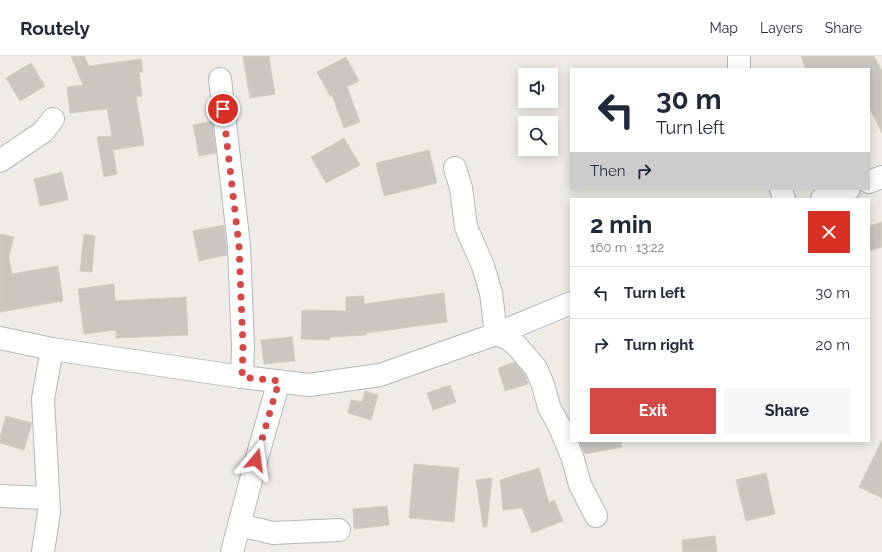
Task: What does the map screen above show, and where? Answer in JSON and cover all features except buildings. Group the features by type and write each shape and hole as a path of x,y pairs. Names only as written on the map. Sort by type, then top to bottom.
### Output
{"street":[{"path":"739,56 739,68"},
{"path":"220,79 239,246 243,347 242,377"},
{"path":"0,161 43,132 53,119"},
{"path":"455,168 461,188 466,227 483,266 491,293 496,334"},
{"path":"870,182 882,177"},
{"path":"825,198 846,190"},
{"path":"0,338 52,349 242,377 309,385 380,375 496,334 570,303"},
{"path":"496,334 506,338 517,346 536,368 544,385 549,407 559,425 573,458 580,484 596,516"},
{"path":"43,552 49,512 43,399 52,349"},
{"path":"232,552 256,460 279,381"},
{"path":"0,496 48,498"},
{"path":"239,525 273,533 339,530"}],"route":[{"path":"223,109 239,246 243,347 242,377 279,381 256,460"}]}
